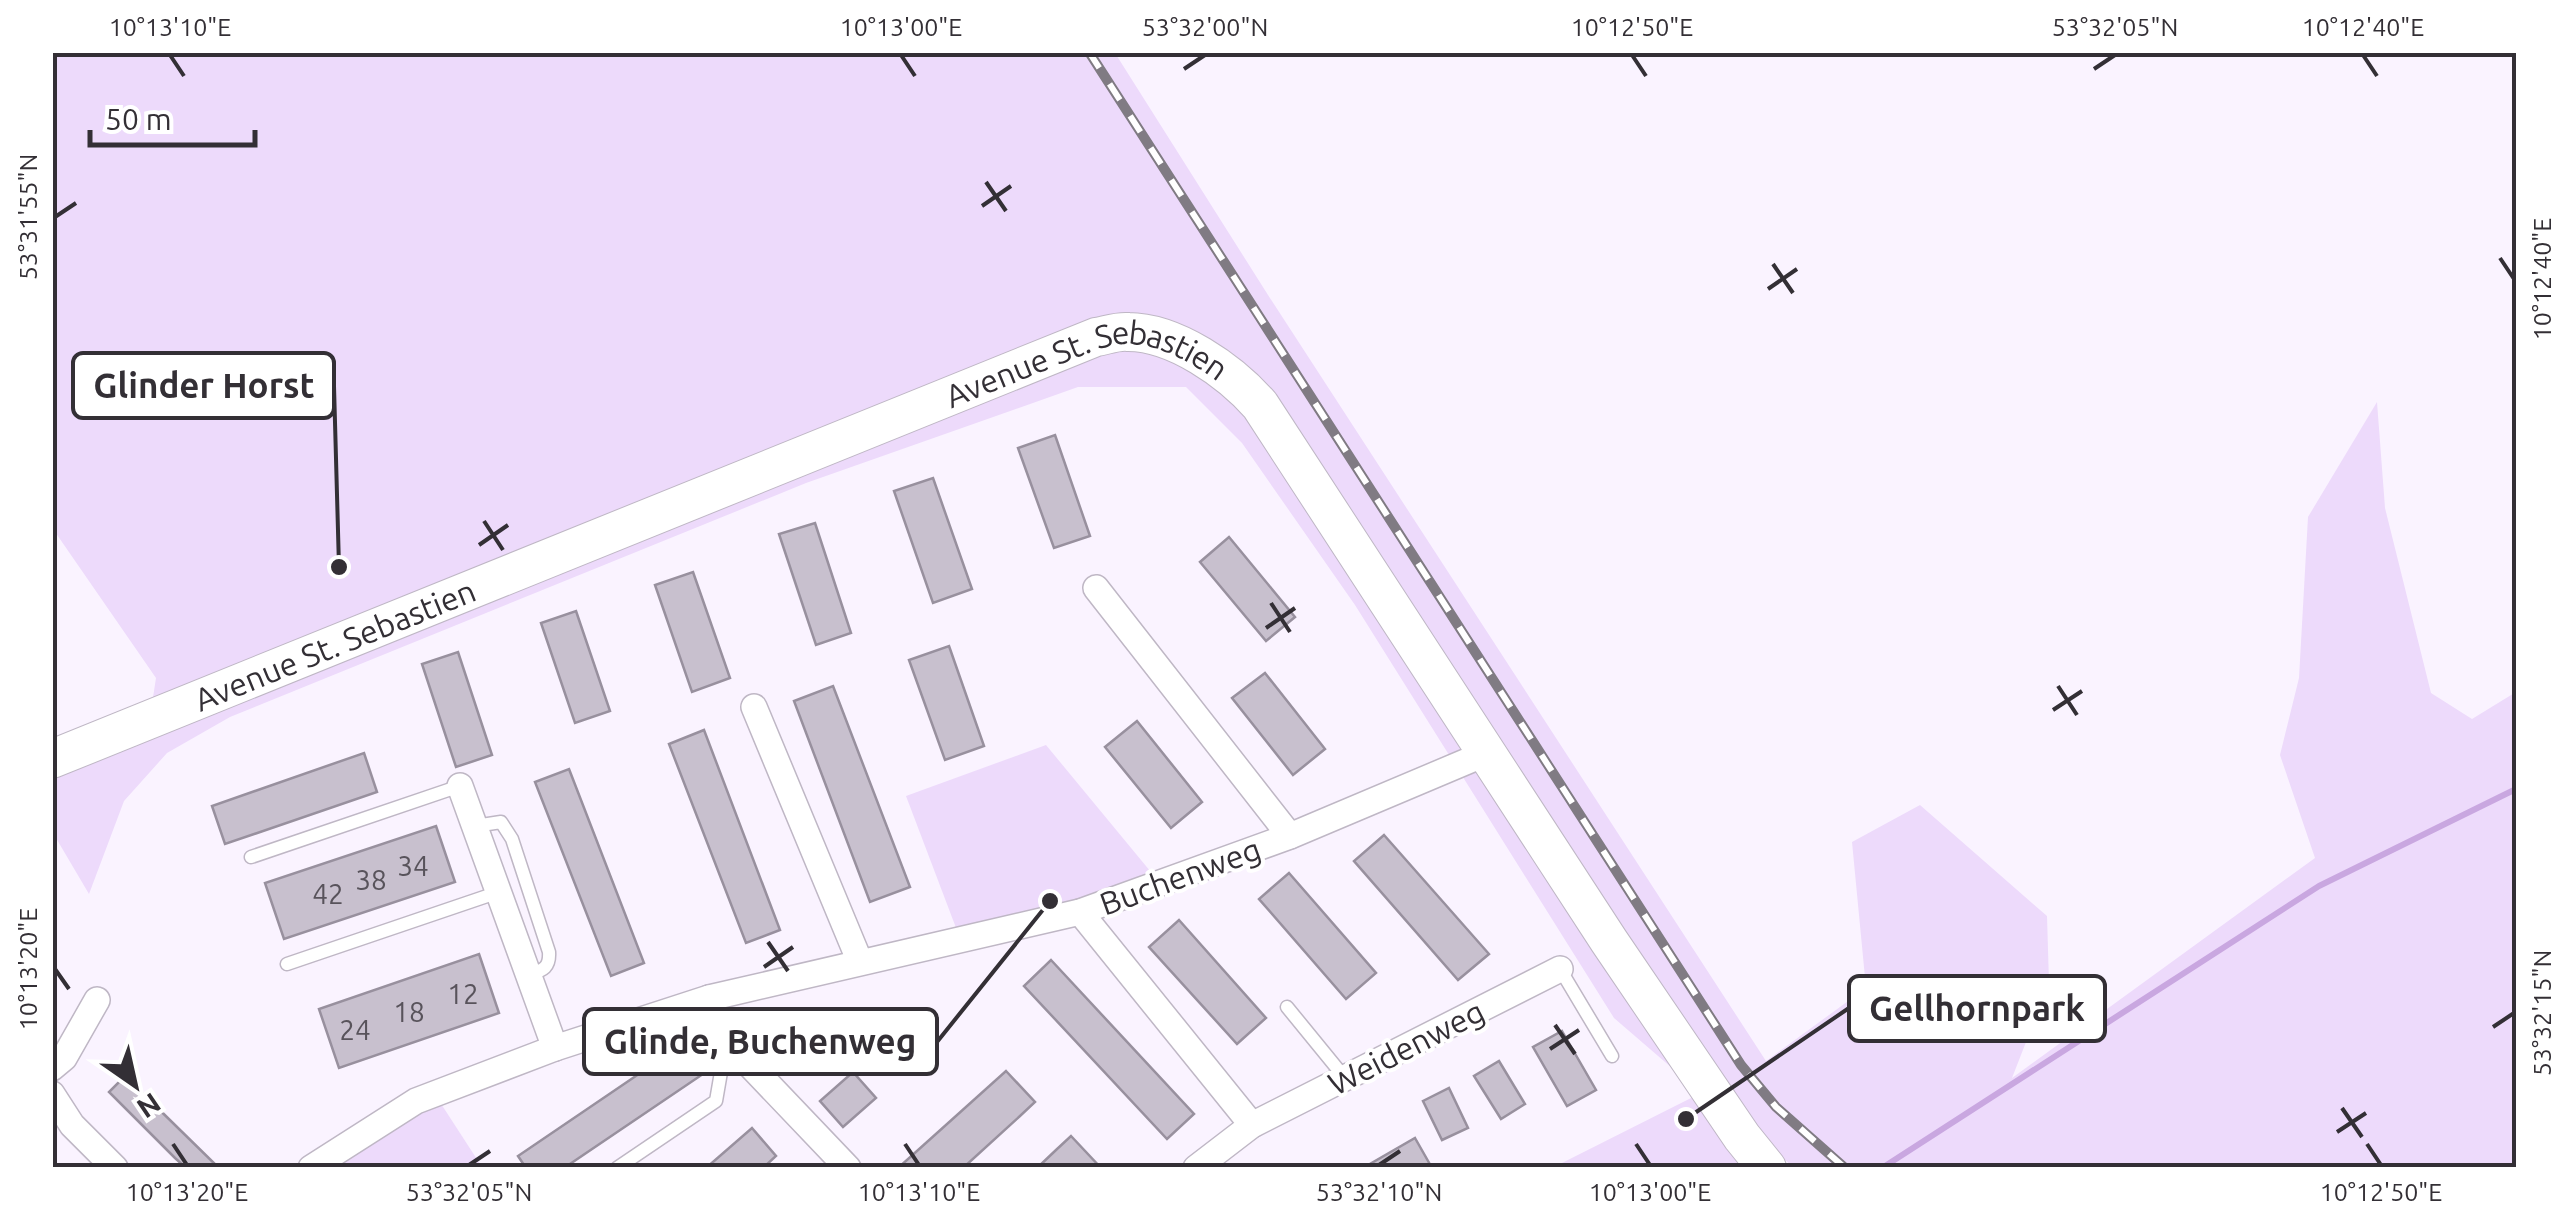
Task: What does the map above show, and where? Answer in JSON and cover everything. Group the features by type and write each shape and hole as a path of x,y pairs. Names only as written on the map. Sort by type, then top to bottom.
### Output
{"main road":[{"name":"Avenue St. Sebastien","path":"52,760 1096,337 1124,331 1143,333 1201,356 1241,384 1260,405 1620,958 1767,1168"}],"street":[{"path":"1096,588 1290,836"},
{"path":"754,707 860,962"},
{"name":"Buchenweg","path":"311,1168 416,1101 555,1048 710,998 1080,912 1290,836 1489,752"},
{"path":"460,786 555,1048"},
{"path":"1080,912 1252,1125"},
{"name":"Weidenweg","path":"1196,1168 1252,1125 1560,969"},
{"path":"710,998 726,1040 841,1165"},
{"path":"52,1068 64,1058 98,1000"},
{"path":"52,1094 72,1125 115,1168"}],"lane":[{"path":"251,858 460,786"},
{"path":"475,826 501,822 512,840 550,952 545,970 529,975"},
{"path":"287,964 499,892"},
{"path":"1560,969 1612,1056"},
{"path":"1287,1007 1346,1078"},
{"path":"617,1168 716,1100 726,1040"}],"shaded area":[{"path":"53,53 1115,53 1766,1061 1866,988 1852,842 1920,805 2047,916 2049,983 2012,1078 2315,858 2280,755 2299,678 2308,517 2377,402 2385,508 2431,693 2472,719 2516,692 2516,1167 1793,1167 1750,1128 1763,1167 1554,1167 1701,1093 1614,1018 1355,605 1242,443 1186,387 1078,387 806,483 230,717 167,753 124,801 89,894 53,833 52,759 150,717 156,678 53,529"},
{"path":"1046,745 1160,883 961,941 906,796"},
{"path":"434,1093 482,1167 311,1168"}],"building":[{"path":"1055,435 1090,536 1054,548 1018,448"},
{"path":"933,478 972,589 933,603 894,491"},
{"path":"815,523 851,633 816,645 779,534"},
{"path":"1229,537 1295,617 1266,641 1200,562"},
{"path":"693,572 730,678 692,692 655,585"},
{"path":"576,611 610,711 575,723 541,623"},
{"path":"949,646 984,746 945,760 909,660"},
{"path":"458,652 492,755 456,767 422,664"},
{"path":"1265,673 1325,749 1293,775 1232,698"},
{"path":"833,686 910,887 870,902 794,701"},
{"path":"1137,721 1202,802 1171,828 1105,747"},
{"path":"704,730 780,930 746,943 669,744"},
{"path":"364,753 377,792 225,844 212,806"},
{"path":"569,769 644,963 611,976 535,782"},
{"path":"436,826 455,882 284,939 265,883"},
{"path":"1384,835 1489,954 1458,980 1354,861"},
{"path":"1289,873 1376,973 1346,999 1259,899"},
{"path":"1179,920 1266,1018 1237,1044 1149,947"},
{"path":"479,954 499,1013 339,1068 319,1009"},
{"path":"1051,960 1194,1114 1167,1139 1024,986"},
{"path":"1562,1031 1596,1090 1567,1106 1533,1047"},
{"path":"683,1044 703,1074 564,1168 526,1168 518,1156"},
{"path":"1499,1061 1525,1104 1501,1119 1474,1076"},
{"path":"1006,1071 1035,1102 963,1168 898,1168"},
{"path":"853,1072 876,1098 843,1127 820,1101"},
{"path":"125,1076 219,1168 186,1168 175,1158 109,1092"},
{"path":"1449,1088 1468,1128 1442,1140 1423,1101"},
{"path":"752,1128 776,1156 763,1168 706,1168"},
{"path":"1071,1136 1101,1168 1037,1168 1056,1150"},
{"path":"1415,1138 1432,1168 1363,1168"}],"waterway":[{"path":"1882,1168 2319,886 2516,789"}],"railway":[{"path":"1089,52 1741,1065 1776,1107 1845,1168"}],"place":[{"name":"Glinder Horst","path":"339,567"},
{"name":"Glinde, Buchenweg","path":"1050,901"},
{"name":"Gellhornpark","path":"1686,1119"}]}
